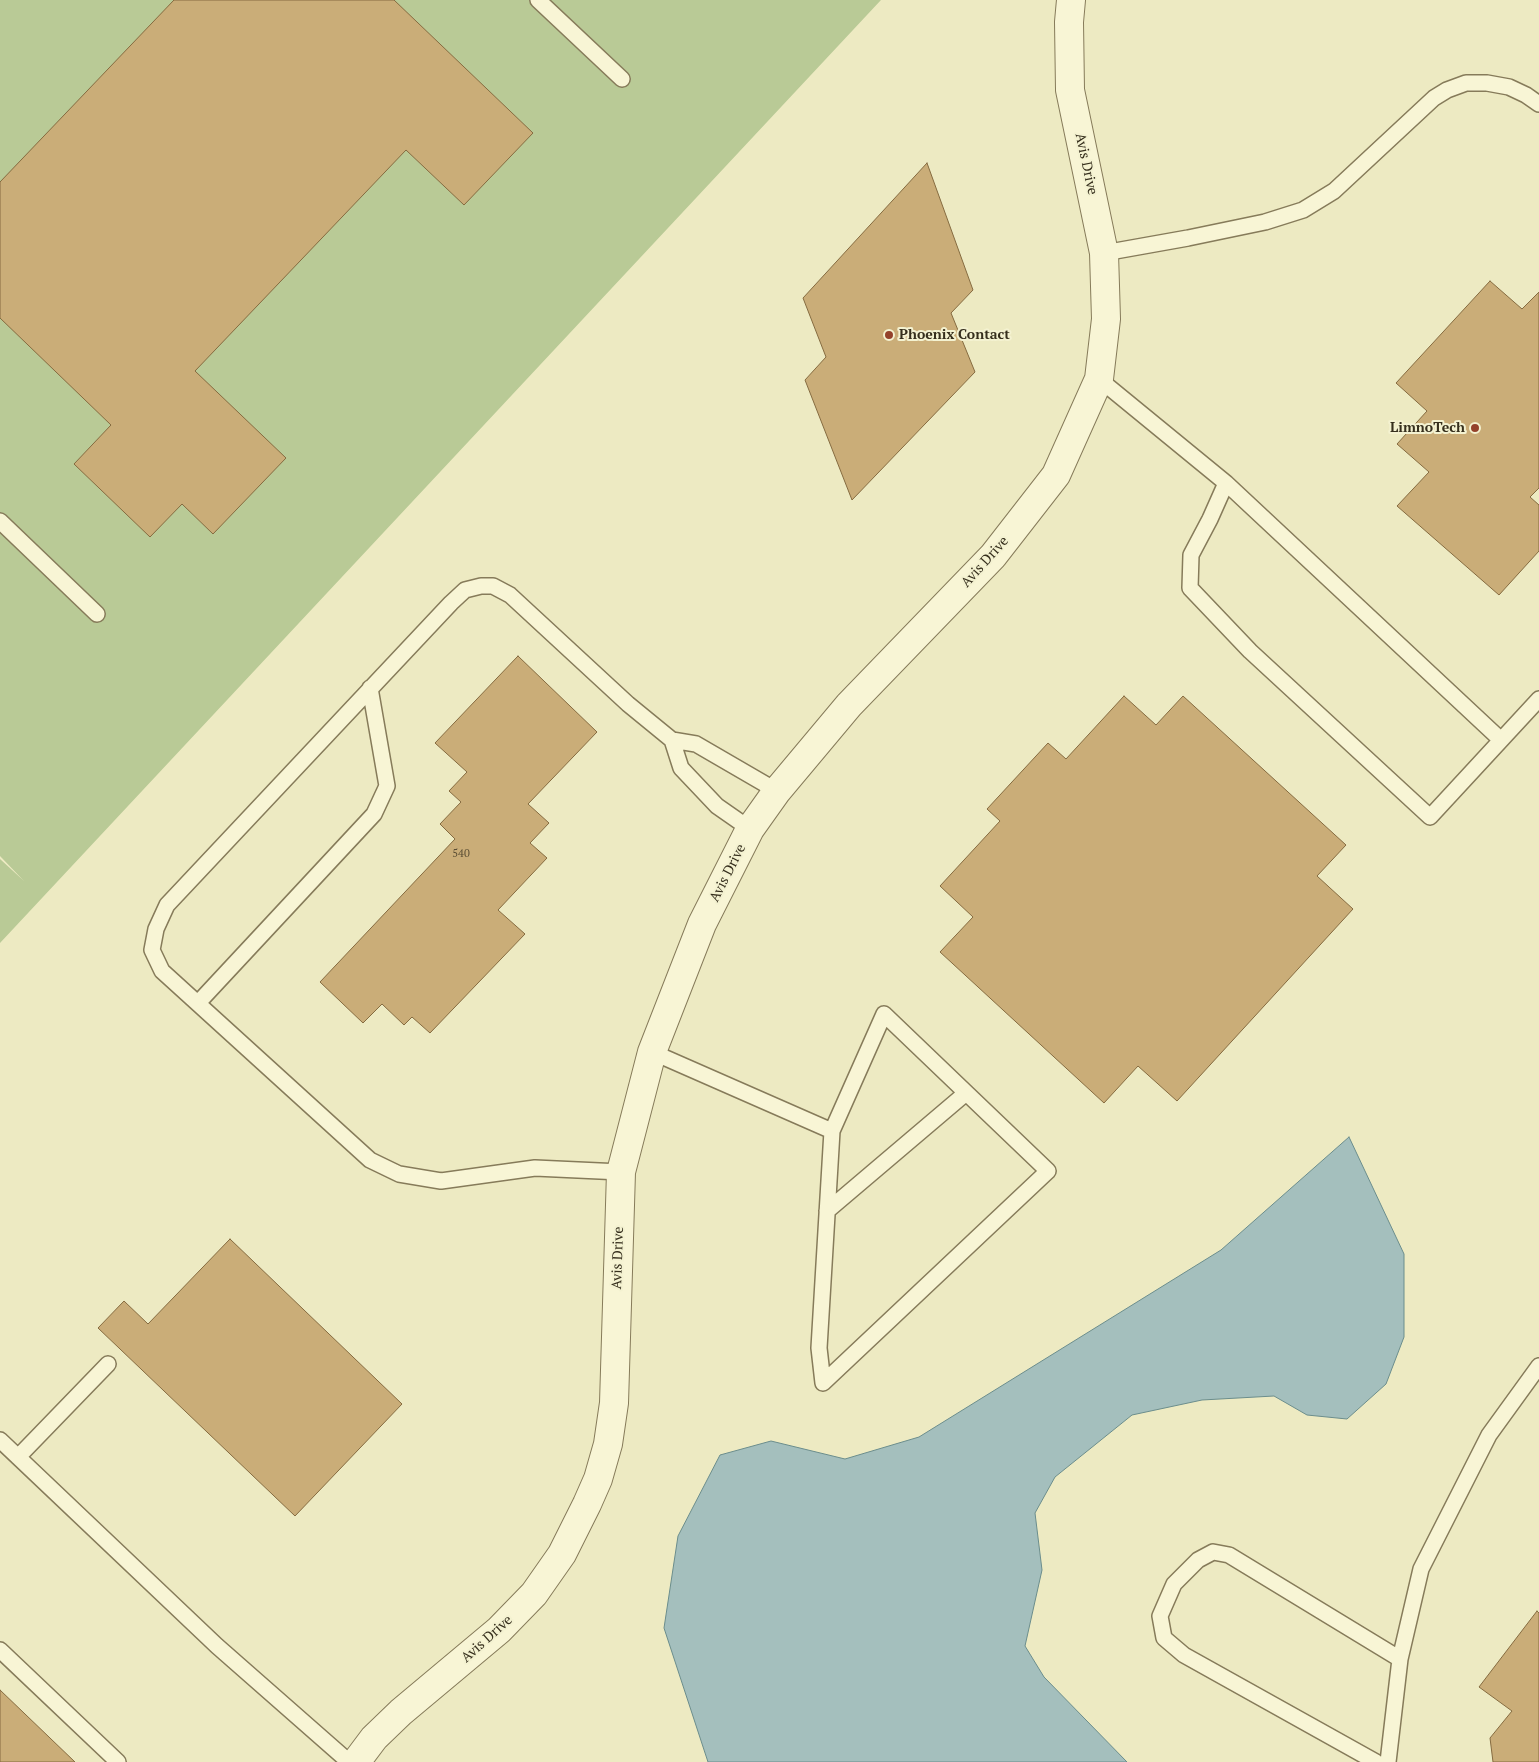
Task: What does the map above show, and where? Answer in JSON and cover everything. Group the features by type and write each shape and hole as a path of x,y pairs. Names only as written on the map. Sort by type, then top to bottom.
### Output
{"street":[{"name":"Avis Drive","path":"356,1762 374,1738 401,1712 499,1630 534,1594 562,1554 588,1504 598,1479 608,1444 614,1403 621,1172 652,1052 702,924 750,829 777,791 849,705 993,556 1056,475 1099,379 1106,319 1104,253 1070,90 1068,22 1071,0"}],"lane":[{"path":"538,0 622,79"},
{"path":"1104,253 1265,222 1303,210 1334,191 1434,98 1447,90 1466,83 1487,83 1509,87 1539,104"},
{"path":"1099,379 1226,483 1501,740"},
{"path":"1226,483 1192,555 1190,588 1250,651 1430,818 1539,699"},
{"path":"0,521 97,614"},
{"path":"621,1172 535,1168 441,1181 399,1174 370,1160 162,971 152,950 156,929 167,905 450,603 465,590 481,586 494,586 510,595 628,704 672,740 696,744 777,791"},
{"path":"198,1003 374,814 387,786 370,688"},
{"path":"672,740 681,768 717,806 750,829"},
{"path":"884,1014 1048,1171 823,1383 819,1348 832,1131 884,1014"},
{"path":"652,1052 832,1131"},
{"path":"827,1211 966,1093"},
{"path":"18,1457 108,1364"},
{"path":"1388,1762 1400,1658 1421,1569 1489,1435 1539,1366"},
{"path":"0,1440 217,1646 349,1762"},
{"path":"1376,1762 1184,1655 1164,1638 1160,1616 1174,1584 1198,1560 1213,1552 1229,1554 1400,1658"},
{"path":"0,1650 118,1762"}],"green space":[{"path":"0,0 881,0 0,943 0,859 24,881 0,856"}],"water":[{"path":"1349,1137 1404,1254 1404,1337 1386,1384 1347,1419 1307,1415 1274,1396 1202,1400 1132,1415 1055,1477 1035,1513 1042,1570 1025,1646 1044,1677 1127,1762 708,1762 664,1628 678,1536 720,1455 771,1441 845,1459 919,1437 1221,1250"}],"building":[{"path":"174,0 394,0 533,133 464,205 406,150 195,371 286,458 213,534 182,504 150,537 74,464 111,425 0,318 0,182"},
{"name":"Phoenix Contact","path":"927,163 973,290 951,313 975,372 852,500 805,380 826,357 803,298"},
{"name":"LimnoTech","path":"1490,281 1522,309 1539,292 1539,488 1530,497 1539,505 1539,551 1499,595 1397,506 1429,472 1397,444 1427,411 1396,383"},
{"path":"518,656 597,732 528,804 549,823 530,843 547,858 498,910 525,934 430,1033 412,1017 404,1025 382,1004 363,1023 320,982 455,839 440,824 461,802 449,791 467,772 435,743"},
{"path":"1124,696 1156,725 1183,696 1346,845 1317,876 1353,909 1177,1101 1138,1066 1104,1103 940,952 973,917 940,886 1000,821 987,809 1048,743 1066,759"},
{"path":"230,1239 402,1404 295,1516 98,1328 124,1301 148,1324"},
{"path":"1537,1611 1539,1613 1539,1762 1493,1762 1490,1738 1512,1711 1479,1687"},
{"path":"0,1690 75,1762 0,1762"}],"place":[{"name":"Phoenix Contact","path":"889,335"},
{"name":"LimnoTech","path":"1475,428"}]}
